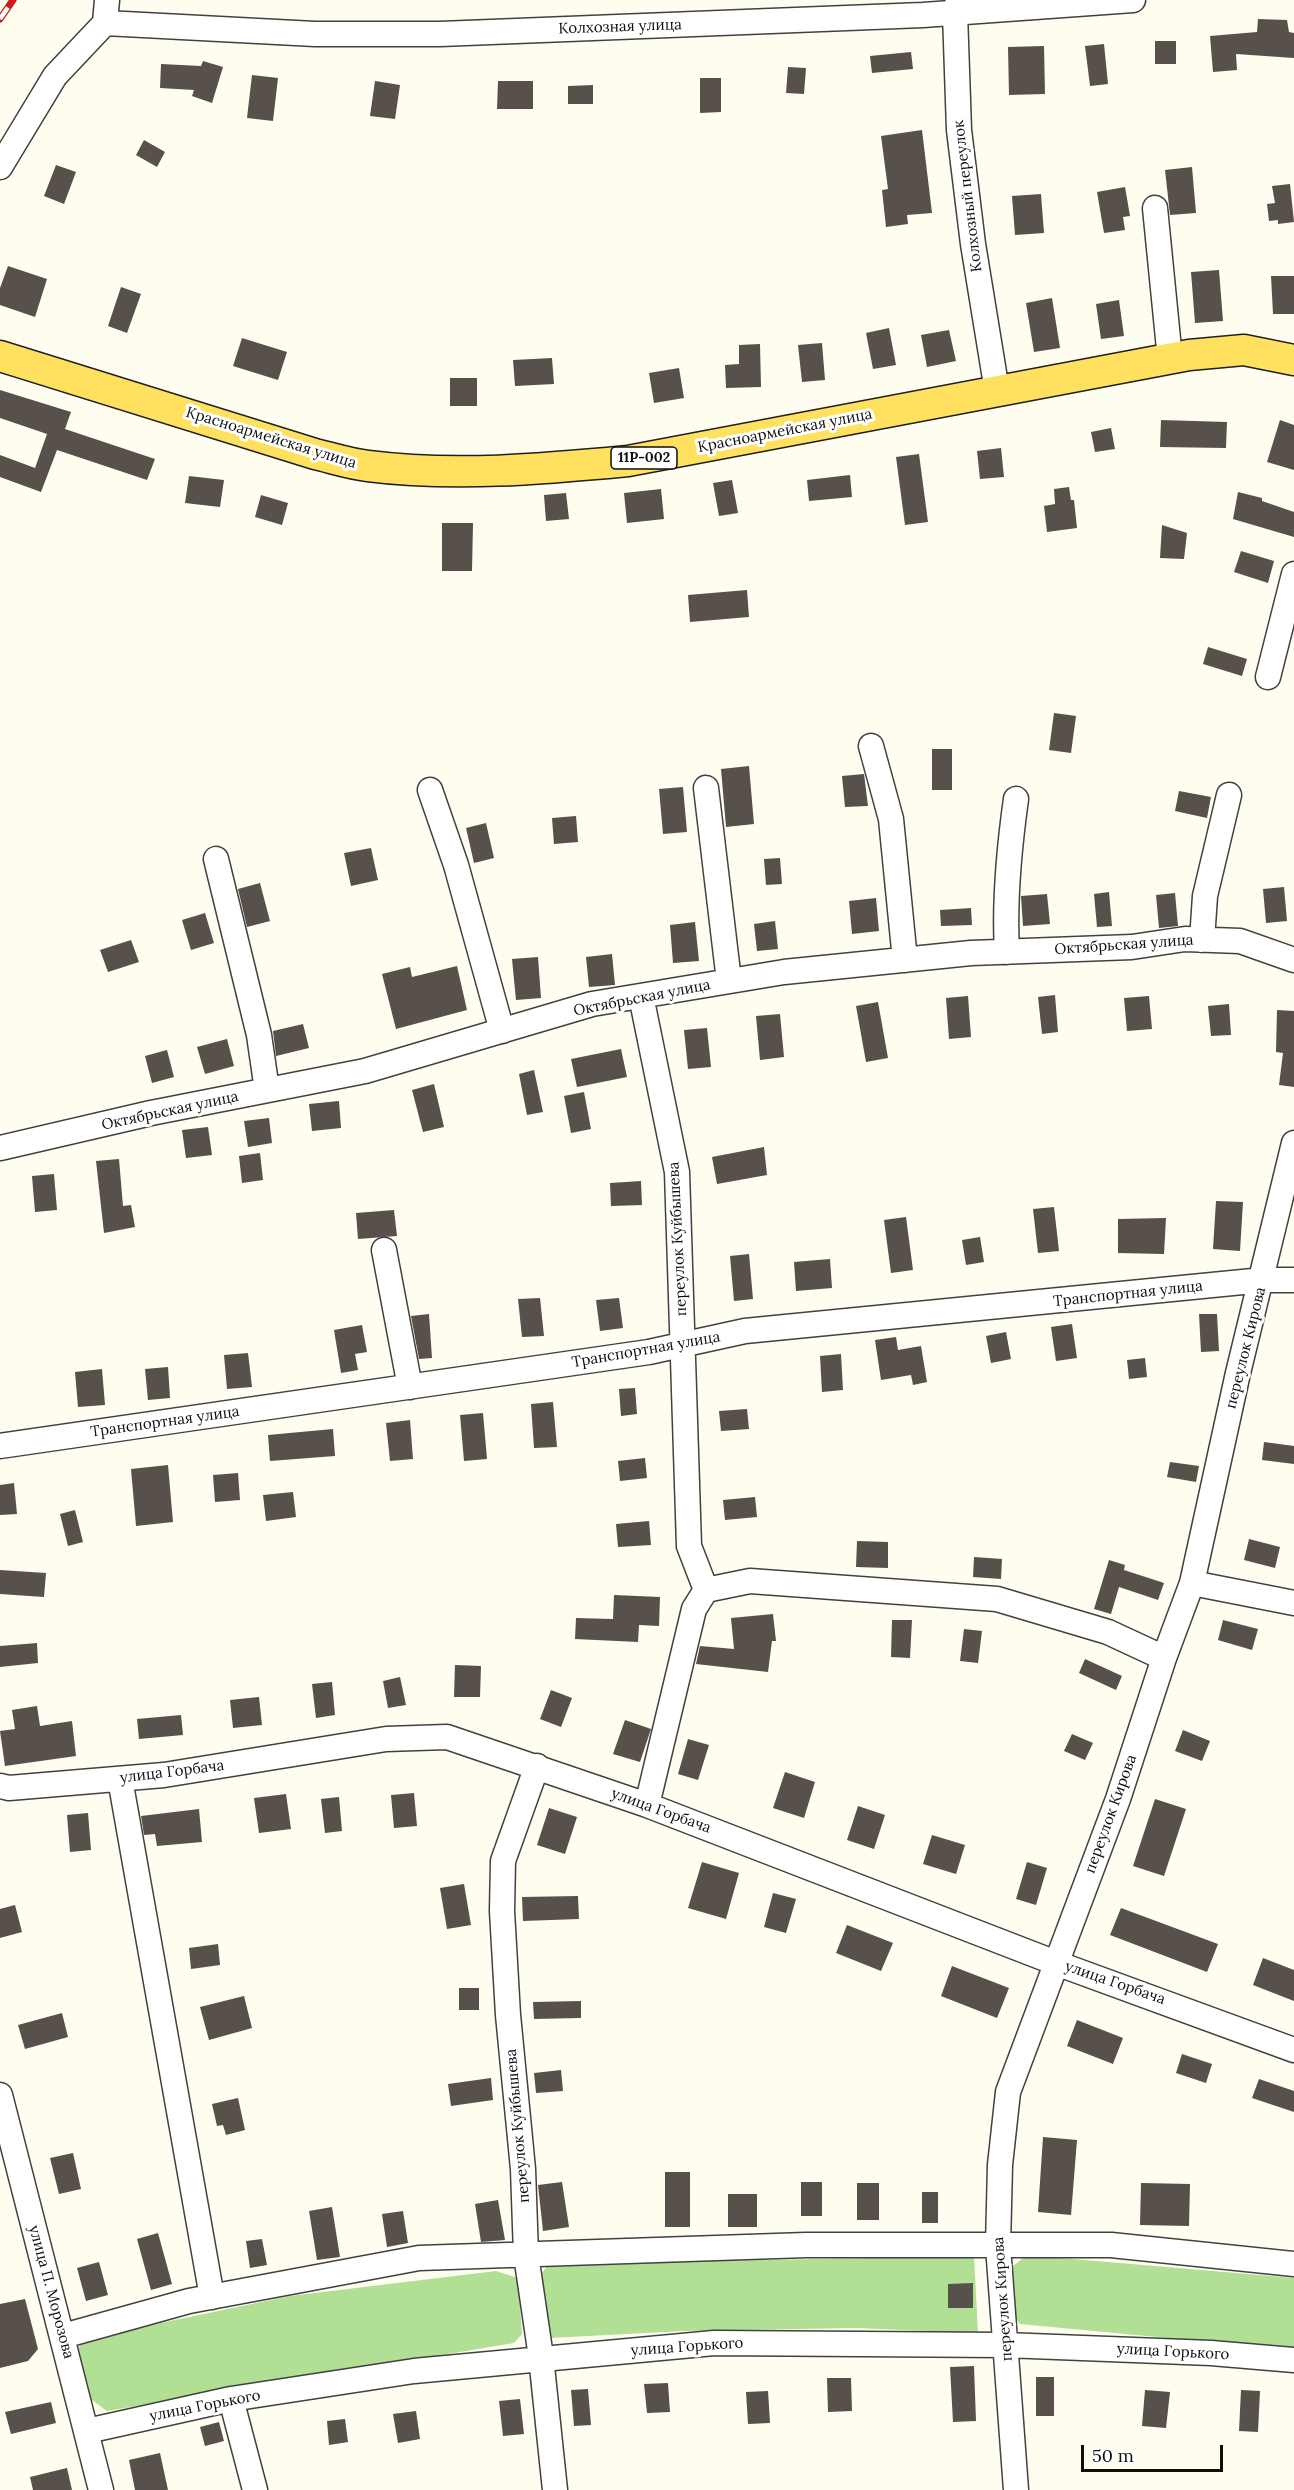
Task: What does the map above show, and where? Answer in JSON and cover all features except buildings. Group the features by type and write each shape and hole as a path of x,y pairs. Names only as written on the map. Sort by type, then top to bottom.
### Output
{"main road":[{"name":"Красноармейская улица","path":"0,356 315,454 368,466 442,470 535,470 628,461 1170,359 1244,350 1293,358"}],"street":[{"name":"Колхозная улица","path":"106,12 315,34 440,34 956,6 1134,0"},
{"name":"Колхозный переулок","path":"956,6 959,130 973,244 997,391"},
{"path":"0,167 55,76 106,12"},
{"path":"1155,208 1170,359"},
{"path":"1268,677 1294,574"},
{"path":"871,746 891,819 905,960"},
{"path":"706,788 729,981"},
{"path":"430,790 456,865 502,1031"},
{"path":"1203,940 1205,896 1228,795"},
{"path":"1007,952 1005,923 1010,843 1016,799"},
{"path":"216,859 258,1035 267,1090"},
{"name":"Октябрьская улица","path":"0,1148 365,1071 592,1004 784,972 1007,952 1132,947 1185,939 1240,941 1294,960"},
{"name":"переулок Куйбышева","path":"641,996 677,1172 689,1546 706,1590"},
{"name":"переулок Кирова","path":"1016,2490 998,2246 1000,2165 1008,2092 1118,1799 1164,1658 1192,1583 1238,1372 1263,1280 1294,1143"},
{"path":"384,1250 410,1387"},
{"name":"Транспортная улица","path":"0,1446 649,1352 745,1331 1263,1280 1294,1280"},
{"path":"647,1805 694,1609 706,1590 750,1581 899,1590 997,1599 1108,1632 1164,1658"},
{"path":"1192,1583 1294,1603"},
{"name":"улица Горбача","path":"0,1786 9,1788 120,1779 386,1739 447,1737 647,1805 1056,1963 1294,2050"},
{"name":"переулок Куйбышева","path":"537,1766 503,1861 502,1911 508,2015 523,2169 526,2255 541,2357 555,2490"},
{"path":"120,1779 212,2297"},
{"name":"улица П. Морозова","path":"0,2095 101,2490"},
{"path":"63,2336 212,2297 419,2258 806,2245 1112,2245 1294,2264"},
{"name":"улица Горького","path":"87,2431 231,2399 414,2371 541,2357 714,2343 1005,2345 1211,2352 1294,2360"},
{"path":"231,2399 255,2490"}],"green space":[{"path":"1027,2255 1294,2278 1294,2350 1020,2324 1010,2303 1010,2282 1013,2266"},
{"path":"974,2256 978,2333 855,2328 684,2331 550,2338 537,2279 549,2264"},
{"path":"496,2271 518,2278 522,2334 514,2343 107,2411 89,2398 77,2350 84,2339 290,2296"}],"railway":[{"path":"0,19 13,0"}]}
